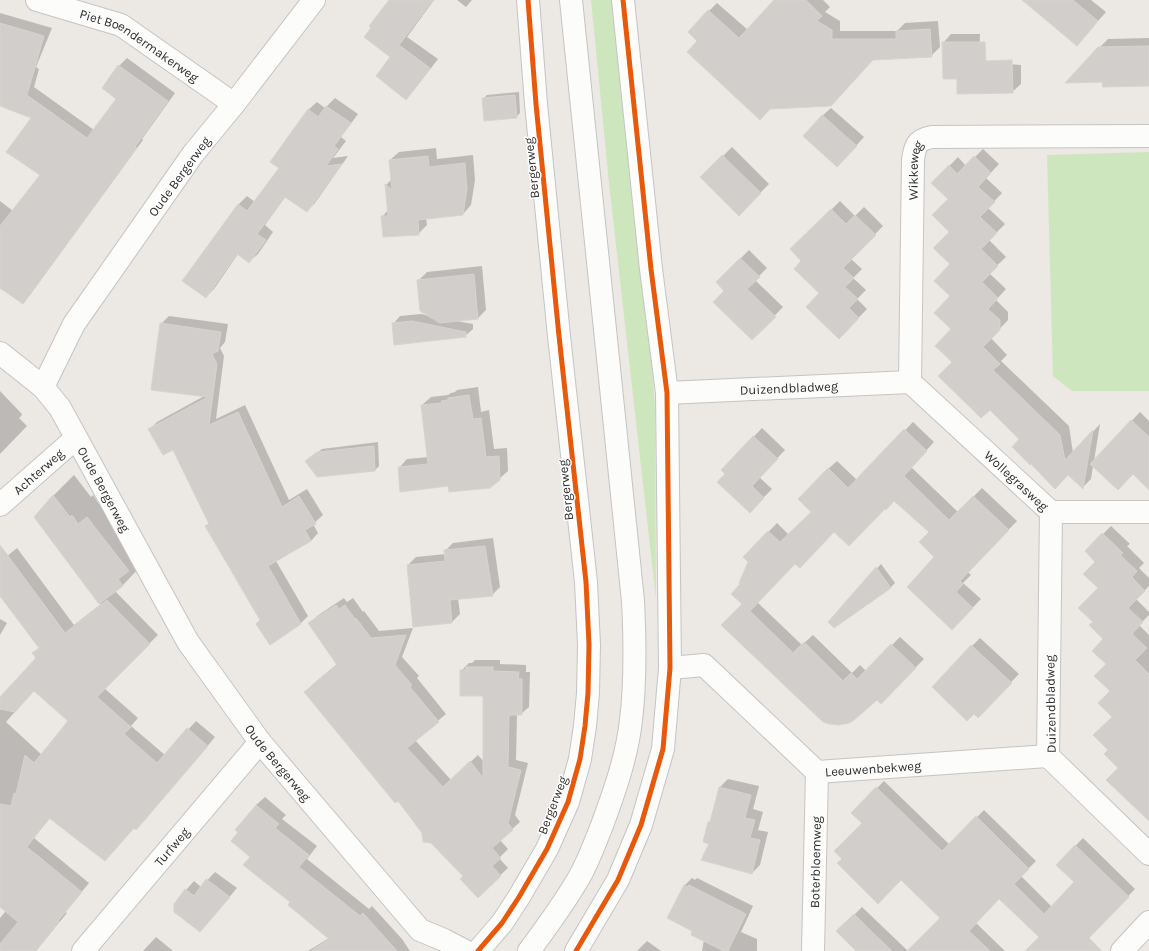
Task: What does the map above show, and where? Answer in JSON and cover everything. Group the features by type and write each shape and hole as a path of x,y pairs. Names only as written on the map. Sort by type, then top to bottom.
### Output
{"street":[{"name":"Piet Boendermakerweg","path":"37,0 121,26 234,104"},
{"name":"Oude Bergerweg","path":"314,0 234,104 193,154 74,324 43,387 60,408 188,642 260,742 420,930 465,951"},
{"name":"Bergerweg","path":"478,951 502,923 519,897 547,849 568,802 580,759 588,693 589,645 586,582 559,336 528,0"},
{"path":"529,951 578,879 606,814 617,784 624,758 631,721 634,680 635,642 632,594 571,0"},
{"path":"576,951 618,880 642,825 663,749 670,668 667,393 650,261 623,0"},
{"name":"Wikkeweg","path":"910,382 913,160 914,149 918,143 925,138 932,137 1149,136"},
{"path":"0,353 43,387"},
{"name":"Duizendbladweg","path":"667,393 910,382"},
{"name":"Wollegrasweg","path":"910,382 1051,512 1149,512"},
{"name":"Achterweg","path":"0,505 76,438"},
{"name":"Duizendbladweg","path":"1051,512 1048,756 1149,854"},
{"name":"Leeuwenbekweg","path":"670,668 704,665 817,772 1048,756"},
{"name":"Turfweg","path":"83,951 260,742"},
{"name":"Boterbloemweg","path":"813,951 817,772"},
{"path":"1122,951 1149,922"}],"green space":[{"path":"591,0 615,0 650,330 655,410 656,599 609,183"},
{"path":"1149,152 1149,391 1072,391 1053,376 1047,155"}],"building":[{"path":"389,0 433,0 399,45 430,68 406,100 376,76 390,57 364,37 371,28 369,26"},
{"path":"774,0 806,0 822,16 817,21 832,30 832,39 896,39 896,31 930,29 932,57 873,60 831,106 770,109 760,120 687,52 697,41 688,32 708,10 739,38"},
{"path":"1022,0 1073,0 1098,21 1077,46"},
{"path":"0,23 44,36 27,95 87,138 116,99 102,88 118,65 168,101 135,147 137,148 23,304 0,288 0,226 40,175 6,152 31,118 0,106"},
{"path":"942,42 985,42 986,61 1012,60 1013,93 957,94 957,79 943,79"},
{"path":"1149,46 1149,86 1103,87 1102,82 1065,83 1098,47"},
{"path":"515,95 517,118 484,121 482,98"},
{"path":"326,106 351,123 334,146 338,149 326,166 342,164 307,212 285,197 257,234 266,240 249,263 237,254 206,298 182,281 238,204 247,211 279,168 270,162 308,109 318,117"},
{"path":"822,115 857,146 837,167 803,136"},
{"path":"722,155 761,193 739,216 700,177"},
{"path":"428,156 429,167 465,163 467,189 463,215 418,220 419,235 383,237 381,216 388,216 385,184 392,190 389,160"},
{"path":"974,156 991,173 978,187 995,202 980,217 997,233 981,249 998,266 982,282 998,298 988,309 1000,320 1000,330 983,347 1000,364 993,370 1060,435 1065,460 1093,430 1083,489 1067,474 1067,476 1055,489 1012,447 1019,439 990,410 981,418 938,376 952,362 935,346 951,329 934,313 950,296 934,281 950,264 933,248 949,232 932,215 948,199 931,183 949,165 957,174"},
{"path":"831,209 846,224 855,215 876,235 843,268 854,278 845,287 858,299 849,308 859,318 839,339 806,307 819,293 794,269 801,261 790,249"},
{"path":"740,258 760,277 747,289 776,317 752,340 713,302 724,291 716,282"},
{"path":"474,274 478,319 440,323 420,311 417,280"},
{"path":"412,321 466,332 466,337 394,345 392,323"},
{"path":"160,323 221,332 218,351 212,354 217,364 209,425 238,412 282,507 299,496 316,524 305,530 311,541 268,566 301,624 270,645 256,624 260,620 205,526 209,524 173,450 163,455 148,429 208,397 151,390"},
{"path":"469,395 473,419 481,418 486,457 499,456 500,480 490,488 449,492 448,486 400,492 398,467 428,464 421,405 442,403 441,401 448,400 448,398"},
{"path":"1131,420 1149,437 1149,490 1133,474 1118,490 1090,464"},
{"path":"904,429 927,451 904,476 949,520 973,496 1009,530 960,581 963,584 956,592 973,608 952,630 907,587 934,557 919,542 929,532 894,501 849,546 834,532 800,568 795,564 750,611 793,653 804,642 843,681 851,673 857,679 891,644 916,668 881,704 877,700 849,723 839,725 829,724 823,722 721,625 742,604 731,594 740,584 739,583 748,562 743,557 768,531 780,542 811,512 798,499 828,468 848,488"},
{"path":"753,436 778,459 752,486 764,498 750,513 717,482 725,474 721,470"},
{"path":"374,446 375,471 317,477 305,461 317,452"},
{"path":"53,495 70,517 72,515 78,524 87,517 129,571 118,579 123,586 99,604 34,517"},
{"path":"1102,533 1123,553 1120,555 1137,571 1132,577 1145,591 1128,608 1143,622 1132,634 1147,648 1135,660 1149,674 1149,821 1106,780 1118,768 1104,754 1108,750 1093,735 1112,717 1098,703 1110,691 1094,676 1106,664 1092,651 1103,639 1089,625 1093,622 1078,608 1098,588 1083,574 1095,562 1085,551"},
{"path":"0,545 65,633 107,600 150,644 97,697 131,727 124,734 157,763 187,728 208,746 136,830 134,828 105,861 49,818 27,847 82,892 35,951 0,951 0,944 18,922 0,907 0,804 11,806 14,793 16,794 25,755 34,763 68,721 34,691 15,712 0,709 0,697 36,658 32,653 39,648 0,596"},
{"path":"485,546 493,596 450,600 452,623 413,627 407,565 445,561 444,550"},
{"path":"876,567 891,588 834,628 828,622"},
{"path":"336,605 339,609 345,605 371,638 406,635 395,665 412,685 410,687 439,722 407,748 443,787 470,761 483,778 483,696 460,696 460,670 466,670 466,667 493,667 493,671 519,672 518,679 522,679 522,715 509,715 508,767 521,770 508,823 513,830 492,848 501,858 492,866 501,876 478,898 460,879 463,876 431,843 423,842 422,833 398,801 395,803 304,692 337,665 308,623"},
{"path":"971,645 1012,683 978,718 974,714 967,721 932,687"},
{"path":"719,787 751,795 745,818 755,820 750,838 760,840 752,874 701,860 709,844 703,842"},
{"path":"876,787 942,851 976,816 1029,869 1014,884 1044,914 1074,882 1056,865 1075,845 1129,897 1089,938 1102,951 1025,951 1039,937 999,899 969,931 990,951 907,951 940,918 901,880 878,904 837,863 842,859 834,851 862,823 851,813"},
{"path":"256,805 279,824 275,828 309,855 299,867 360,916 363,913 397,951 311,951 329,939 288,905 290,902 243,865 250,857 231,841 238,832 235,830"},
{"path":"206,879 230,897 200,932 174,912 174,904 185,889 194,896"},
{"path":"684,885 687,887 689,885 746,914 728,951 724,951 691,935 692,931 667,918"},
{"path":"854,914 892,951 856,951 836,931"}],"cycle path":[{"path":"478,951 502,923 519,897 547,849 568,802 580,759 588,693 589,645 586,582 559,336 536,104 528,0"},
{"path":"576,951 618,880 641,825 663,749 670,668 667,393 651,269 623,0"}]}
